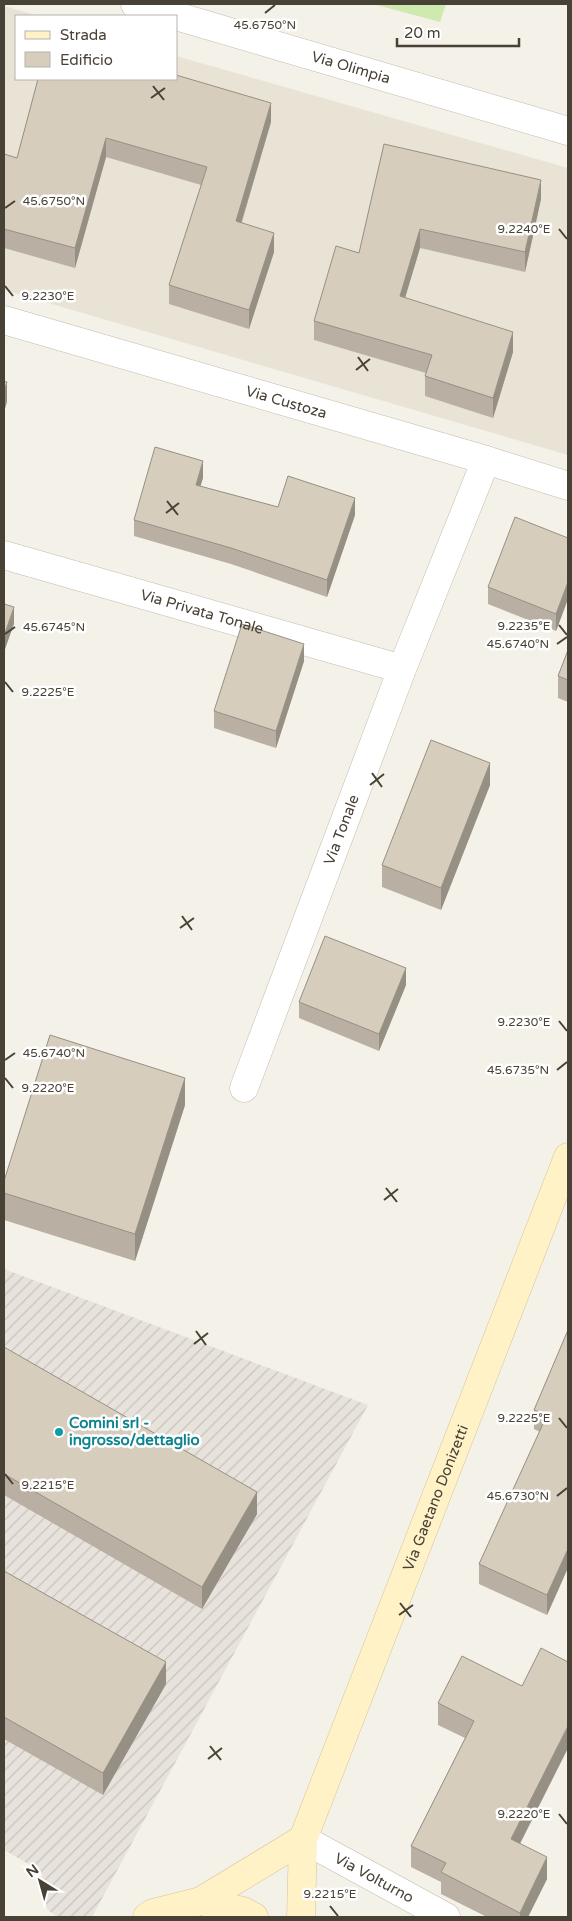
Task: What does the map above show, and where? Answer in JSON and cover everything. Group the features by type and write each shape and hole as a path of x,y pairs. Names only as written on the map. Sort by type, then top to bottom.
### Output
{"street":[{"name":"Via Olimpia","path":"134,4 172,15"},
{"name":"Via Olimpia","path":"178,17 568,131"},
{"name":"Via Custoza","path":"4,320 486,460 568,486"},
{"name":"Via Tonale","path":"244,1088 402,669 486,460"},
{"name":"Via Privata Tonale","path":"4,555 402,669"},
{"name":"Via Gaetano Donizetti","path":"301,1917 304,1840 568,1157"},
{"path":"147,1917 153,1913 201,1901 304,1840"},
{"name":"Via Volturno","path":"304,1840 446,1917"},
{"path":"201,1901 243,1911 254,1917"}],"shaded area":[{"path":"4,6 36,15 15,15 15,80 178,80 178,57 568,168 568,455 4,290"},
{"path":"4,1269 368,1405 92,1917 57,1917 47,1909 41,1871 4,1850"}],"green space":[{"path":"373,4 446,4 440,22"}],"building":[{"path":"178,76 271,103 236,221 274,233 249,310 169,285 207,167 106,138 75,248 4,229 4,154 17,158 38,80 178,80"},
{"path":"384,144 541,180 525,252 420,229 400,296 513,332 493,398 425,376 432,355 314,321 336,246 359,253"},
{"path":"155,447 203,461 196,485 278,507 288,476 355,498 327,580 231,548 134,520"},
{"path":"515,517 568,538 568,582 556,614 488,587"},
{"path":"4,604 14,607 4,636"},
{"path":"242,624 304,644 276,731 214,711"},
{"path":"568,650 568,680 558,676"},
{"path":"431,740 490,763 441,888 382,865"},
{"path":"325,936 406,968 379,1034 299,1002"},
{"path":"50,1035 185,1078 135,1234 4,1193 4,1181"},
{"path":"568,1330 568,1551 547,1595 479,1564 547,1415 534,1410"},
{"name":"Comini srl - ingrosso/dettaglio","path":"4,1347 257,1492 202,1587 4,1474"},
{"path":"4,1571 166,1662 103,1773 4,1717"},
{"path":"541,1648 568,1662 568,1726 511,1839 547,1857 520,1913 441,1872 446,1863 411,1846 474,1721 438,1703 462,1656 522,1686"}],"place":[{"name":"Comini srl - ingrosso/dettaglio","path":"59,1432"}]}
